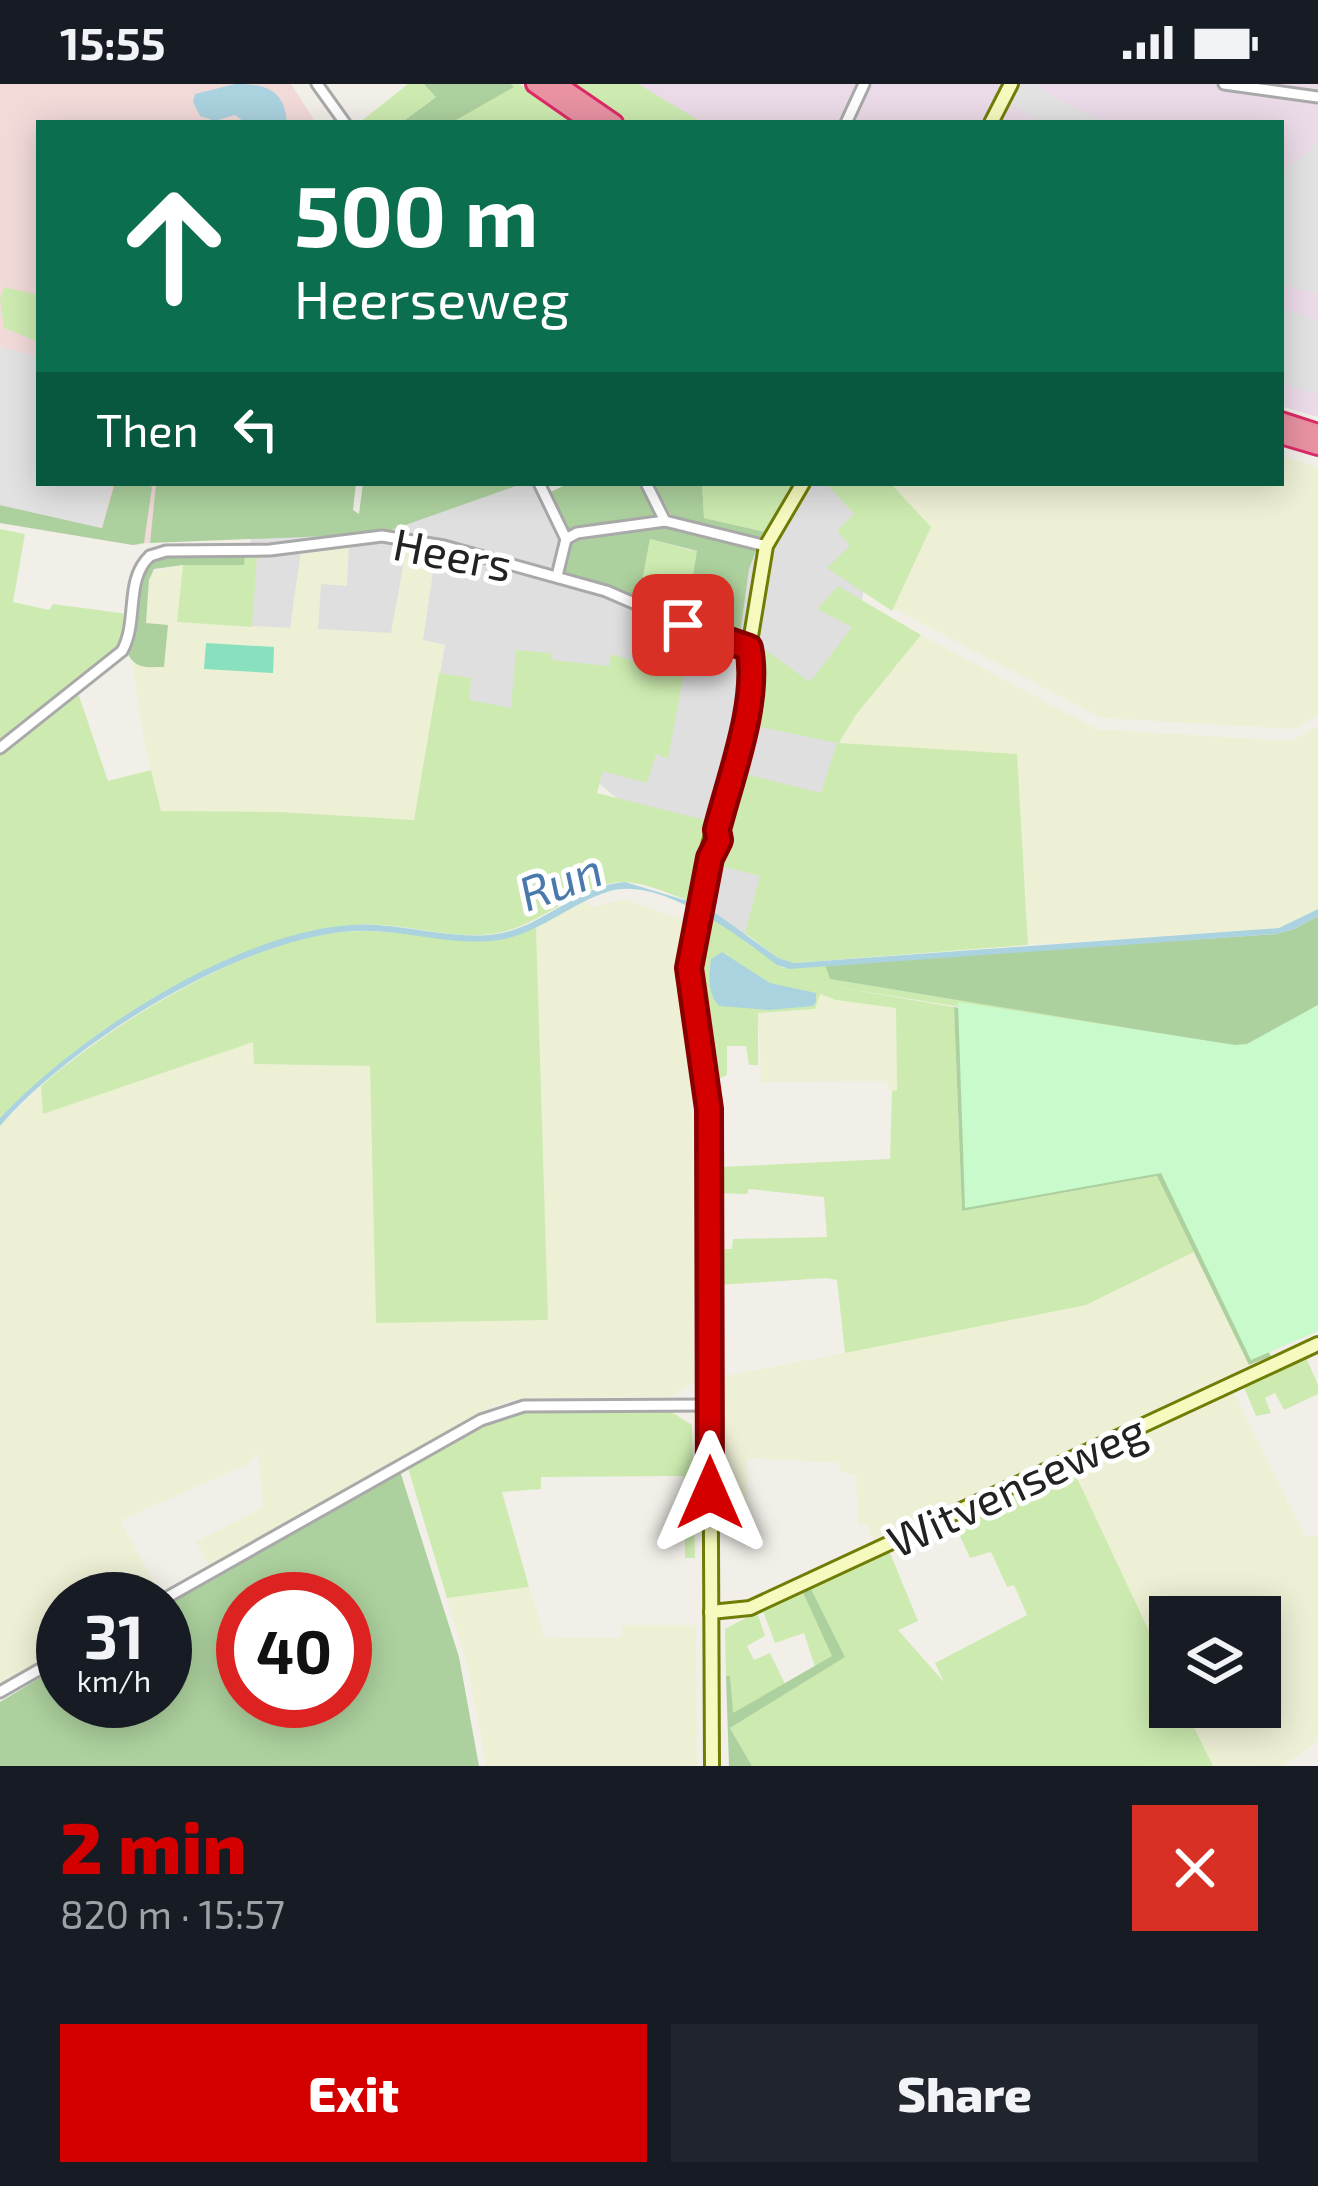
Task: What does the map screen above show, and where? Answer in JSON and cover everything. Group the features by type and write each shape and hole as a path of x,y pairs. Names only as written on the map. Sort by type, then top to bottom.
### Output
{"highway":[{"path":"535,84 587,120"},
{"path":"557,84 610,120"},
{"path":"1284,423 1318,433"},
{"path":"1284,435 1318,446"}],"street":[{"path":"317,84 343,120"},
{"path":"847,120 864,84"},
{"path":"993,120 1011,84"},
{"path":"1224,84 1318,97"},
{"path":"648,486 665,521"},
{"path":"712,1766 709,1109 690,986 699,909 744,725 752,660 749,648 766,546 801,486"},
{"path":"541,487 566,538 557,576"},
{"path":"566,538 665,521 766,546"},
{"name":"Heers","path":"0,748 122,651 131,629 137,573 148,554 166,550 270,550 382,536 444,546 606,591 749,648"},
{"name":"Witvenseweg","path":"711,1612 750,1608 1318,1344"},
{"path":"192,1583 481,1420 508,1410 524,1406 710,1405"},
{"path":"0,1692 36,1671"}],"shaded area":[{"path":"0,84 291,84 313,120 36,120 36,486 156,486 150,543 133,545 0,523"},
{"path":"613,84 1318,84 1318,417 1284,407 1284,120 670,120"},
{"path":"1021,84 1034,84 1102,120 1036,120 1010,104"},
{"path":"1318,138 1318,294 1284,286 1284,171"},
{"path":"1284,309 1318,320 1317,394 1284,384"},
{"path":"0,347 36,355 36,486 111,486 102,528 0,505"},
{"path":"497,486 538,486 569,549 747,551 787,486 832,486 874,529 857,630 855,725 827,801 762,876 746,939 710,912 686,903 639,817 513,711 458,704 461,684 237,628 251,538"}],"green space":[{"path":"408,84 424,84 437,96 405,120 363,120"},
{"path":"424,84 514,87 456,120 405,120 436,97"},
{"path":"519,84 575,120 456,120"},
{"path":"572,84 638,84 698,120 626,120"},
{"path":"4,287 36,294 36,341 4,328 0,300"},
{"path":"1284,457 1318,468 1318,715 1295,729 1101,718 893,608 931,527 893,486 1284,486"},
{"path":"114,486 152,487 144,543 133,545 0,523 0,505 102,528"},
{"path":"156,486 356,486 353,510 359,514 363,486 516,486 380,534 150,543"},
{"path":"563,486 642,486 656,516 570,531 562,527 548,493"},
{"path":"655,486 702,486 704,518 765,532 761,540 673,519"},
{"path":"702,486 790,486 765,532 704,518"},
{"path":"829,486 893,486 931,527 892,611 827,568 850,546 837,531 854,514"},
{"path":"656,526 757,548 749,569 739,641 563,573 573,541","holes":["650,539 697,551 689,600 641,586"]},
{"path":"0,529 25,534 13,602 49,610 53,604 128,614 116,650 0,741"},
{"path":"650,539 697,552 689,601 641,586"},
{"path":"349,545 347,586 321,584 318,629 391,633 407,545 436,551 423,640 445,645 415,820 161,811 132,662 136,665 146,624 151,572 183,565 178,622 290,628 301,551"},
{"path":"245,556 257,556 252,627 177,622 183,565 243,565"},
{"path":"245,556 244,565 154,569 146,623 168,625 164,667 143,666 131,659 142,567 155,557"},
{"path":"838,586 921,635 839,743 1017,754 1028,945 794,963 778,958 745,933 760,876 721,866 741,773 821,793 837,743 751,725 760,646 810,682 852,627 817,609"},
{"path":"921,635 1096,729 1290,741 1318,726 1318,909 1279,928 1028,945 1026,885 838,743"},
{"path":"206,643 274,647 273,673 204,669"},
{"path":"516,650 551,653 551,660 609,666 611,654 664,671 668,663 685,667 668,759 656,754 647,783 603,771 597,793 709,821 690,901 620,882 591,890 502,932 467,935 356,925 309,932 260,947 211,967 117,1021 34,1085 0,1118 0,753 78,693 108,781 151,770 161,811 414,820 439,673 471,678 469,700 511,708"},
{"path":"625,899 686,921 678,988 692,1097 694,1383 669,1397 539,1398 488,1408 209,1566 196,1542 263,1507 258,1452 250,1463 120,1521 149,1572 36,1572 36,1665 0,1686 0,1126 41,1086 44,1113 254,1041 255,1064 371,1066 376,1322 547,1320 536,926 585,902 593,907"},
{"path":"709,915 783,968 825,965 831,979 1237,1046 1249,1045 1318,1005 1318,1010 1241,1052 824,985 954,1007 962,1211 1157,1176 1194,1252 1086,1305 845,1353 837,1280 719,1285 720,1249 732,1249 733,1239 827,1237 824,1197 749,1189 747,1194 719,1193 720,1167 890,1159 892,1091 897,1090 896,1008 820,994 815,1009 758,1013 758,1065 749,1065 746,1046 727,1046 727,1075 715,1081 701,970"},
{"path":"1318,916 1318,1005 1249,1045 830,979 825,965 1276,934"},
{"path":"536,926 548,1320 376,1323 370,1066 254,1064 253,1042 43,1114 41,1086 72,1060 149,1008 237,962 323,935 363,931 472,939 515,934"},
{"path":"819,993 836,1000 896,1007 897,1091 888,1091 888,1081 761,1082 758,1013 815,1009"},
{"path":"958,1002 1235,1045 1247,1044 1318,1005 1318,1331 1251,1360 1161,1173 965,1208"},
{"path":"954,1007 964,1009 1164,1165 1271,1356 1249,1365 1157,1176 962,1211"},
{"path":"1194,1252 1249,1365 875,1543 866,1524 858,1525 856,1475 840,1472 839,1463 747,1458 747,1522 724,1522 721,1377 1086,1305"},
{"path":"1306,1357 1318,1394 1284,1410 1275,1393 1265,1398 1271,1413 1256,1416 1243,1385"},
{"path":"1232,1389 1305,1536 1318,1536 1318,1741 1283,1766 1213,1766 1194,1728 1281,1728 1281,1596 1149,1596 1149,1631 1071,1465"},
{"path":"526,1410 670,1411 692,1425 695,1558 685,1558 684,1476 541,1477 541,1489 502,1492 529,1587 447,1598 408,1468 487,1422"},
{"path":"1071,1465 1149,1631 1149,1728 1194,1728 1213,1766 752,1766 730,1728 844,1657 809,1585 888,1548 918,1621 898,1630 944,1682 935,1663 1027,1615 991,1552 970,1558 953,1521"},
{"path":"400,1471 459,1657 479,1766 0,1766 0,1702 36,1680 36,1728 192,1728 192,1590 216,1576 216,1728 372,1728 372,1572 223,1572"},
{"path":"809,1585 845,1657 730,1728 752,1766 729,1766 726,1676 730,1676 733,1713 832,1656 801,1588"},
{"path":"529,1587 545,1637 620,1638 623,1625 696,1625 697,1766 486,1766 469,1673 447,1598"},
{"path":"801,1588 833,1656 815,1667 804,1633 775,1643 763,1611 764,1605"},
{"path":"757,1612 765,1636 747,1646 754,1660 770,1653 785,1684 732,1714 725,1629"}],"water":[{"path":"235,84 256,85 278,96 286,120 242,120 235,115 212,120 200,116 193,102 195,94"},
{"path":"625,882 707,907 778,958 794,963 1279,928 1318,909 1318,916 1276,934 789,969 697,911 650,892 627,889 593,897 527,932 499,940 371,931 309,938 261,952 162,999 70,1061 0,1126 0,1118 33,1086 115,1022 208,968 257,947 304,932 350,925 497,934 530,923 592,890"},
{"path":"722,952 770,983 816,993 816,1002 769,1010 719,1006 711,990 710,972 711,959"}],"route":[{"path":"683,625 749,648 752,660 744,725 700,902 689,968 709,1109 710,1493"}],"water label":[{"name":"Run","path":"560,880"}]}
